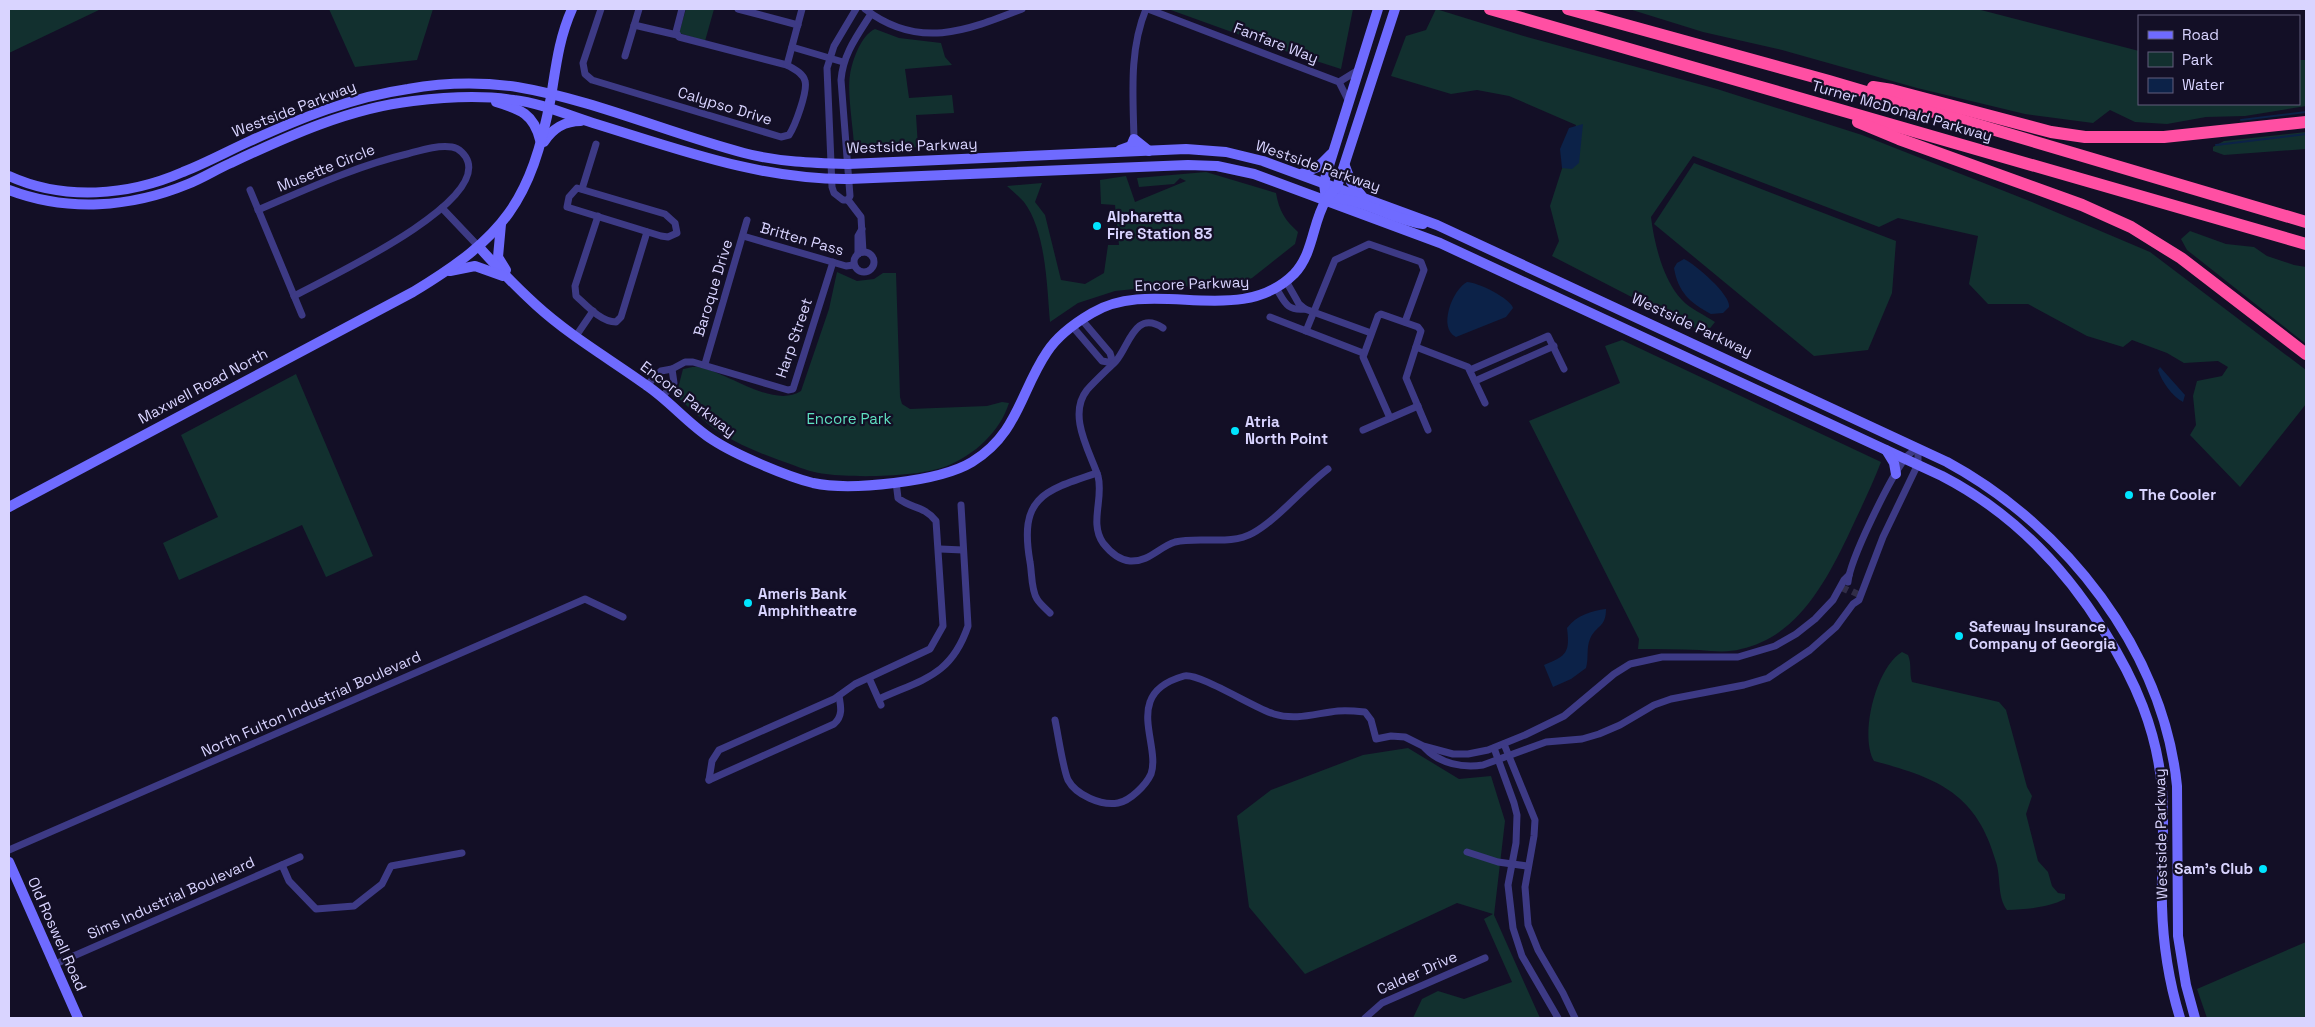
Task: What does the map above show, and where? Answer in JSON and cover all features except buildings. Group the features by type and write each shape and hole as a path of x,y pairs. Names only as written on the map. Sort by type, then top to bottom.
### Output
{"highway":[{"name":"Turner McDonald Parkway","path":"1490,9 2306,244"},
{"name":"Turner McDonald Parkway","path":"1568,9 1829,81 2306,222"},
{"path":"1829,81 1892,90 2051,132 2085,137 2164,137 2306,122"},
{"path":"1819,104 1899,139 2082,205 2131,227 2181,258 2306,354"}],"main road":[{"path":"540,147 558,49 572,9"},
{"name":"Encore Parkway","path":"480,247 532,301 576,336 662,396 716,442 730,450 797,477 836,486 918,480 956,470 989,450 1014,421 1036,371 1048,350 1072,326 1095,311 1118,303 1138,300 1236,299 1268,293 1296,272 1304,260 1326,200 1337,187 1345,166 1395,9"},
{"path":"1377,13 1324,183 1326,200 1344,199 1404,220 1437,224"},
{"name":"Westside Parkway","path":"9,176 48,189 67,192 102,193 120,190 182,173 308,116 350,101 410,88 468,84 515,87 551,94 744,153 796,162 848,164 1186,149 1226,152 1263,161 1437,224 1918,448 1982,482 2012,503 2051,538 2095,591 2130,644 2146,674 2160,708 2174,762 2178,804 2178,936 2182,967 2195,1018"},
{"path":"476,97 524,112 537,130 540,147"},
{"name":"Westside Parkway","path":"9,190 46,201 66,204 103,205 122,202 187,184 270,146 354,113 412,101 476,97 513,99 751,170 795,177 849,179 1204,165 1254,174 1326,200 1462,252 1918,464 1975,494 2007,518 2039,546 2083,598 2133,680 2150,722 2159,764 2163,810 2163,924 2171,985 2180,1018"},
{"path":"540,147 555,129 570,122 584,120"},
{"path":"1111,153 1131,146 1134,139 1148,151"},
{"name":"Maxwell Road North","path":"9,508 413,292 447,271 480,247 502,222 527,184 540,147"},
{"path":"1301,174 1318,166 1333,152"},
{"path":"1345,166 1353,185 1362,197"},
{"path":"502,222 498,257 502,265 532,301"},
{"path":"447,271 475,266 508,278"},
{"path":"1886,450 1894,464 1896,474"},
{"name":"Old Roswell Road","path":"9,862 78,1018"}],"street":[{"name":"Calypso Drive","path":"601,9 583,64 585,74 592,80 781,138 791,132 805,89 804,79 800,73 787,65"},
{"path":"624,56 639,9"},
{"path":"677,35 676,32 682,9"},
{"path":"738,9 757,11 798,25"},
{"path":"634,25 787,65 802,9"},
{"path":"856,9 829,59 827,77 834,193 838,198 848,200 861,217 863,229 861,253"},
{"path":"865,9 871,14 904,29 944,34 976,27 1022,9"},
{"path":"1134,139 1133,90 1136,43 1147,9"},
{"name":"Fanfare Way","path":"1147,9 1338,82"},
{"path":"848,200 850,196 842,80 843,62 871,14"},
{"path":"792,47 843,62"},
{"path":"1349,103 1338,82 1360,69"},
{"path":"582,189 596,144"},
{"name":"Musette Circle","path":"258,210 372,162 429,148 454,147 463,152 469,162 468,176 442,208 390,245 294,296"},
{"path":"577,188 582,189 665,214 675,223 678,230 677,233 668,237 647,232 568,207 569,197 577,188"},
{"path":"250,190 302,315"},
{"path":"442,208 480,247"},
{"path":"598,216 576,286 576,296 593,311 612,322 616,322 621,317 647,232"},
{"name":"Baroque Drive","path":"705,364 747,220"},
{"name":"Britten Pass","path":"743,236 846,266 854,265"},
{"path":"1306,331 1335,260 1371,244 1421,262 1423,265 1424,270 1405,322"},
{"path":"861,253 869,253 873,258 873,268 864,272 858,270 854,265 855,258 861,253"},
{"name":"Harp Street","path":"647,385 661,371 672,369 684,362 705,364 788,390 793,389 833,262"},
{"path":"1286,281 1299,304 1305,309 1371,333"},
{"path":"1276,288 1288,306 1294,310 1305,309"},
{"path":"576,336 593,311"},
{"path":"1390,418 1363,353 1378,316 1381,314 1418,327 1421,330 1406,376 1428,430"},
{"path":"1270,317 1363,353"},
{"path":"1082,320 1110,353 1113,363"},
{"path":"1163,328 1152,324 1138,326 1133,330 1126,347 1086,392 1079,410 1080,425 1100,483 1097,519 1100,539 1116,556 1131,561 1141,560 1173,543 1225,540 1252,534 1264,526 1311,482 1328,469"},
{"path":"1072,326 1102,361 1113,363"},
{"path":"1088,344 1096,336"},
{"path":"1470,370 1546,336 1550,337 1564,369"},
{"path":"1475,381 1554,346"},
{"path":"1416,347 1465,366 1470,370 1485,403"},
{"path":"662,396 674,383 672,369"},
{"path":"1363,430 1418,406"},
{"path":"1055,720 1068,780 1083,795 1102,802 1118,803 1138,792 1151,773 1151,744 1146,715 1150,700 1164,683 1187,675 1275,714 1298,718 1340,710 1365,712 1371,720 1376,739 1398,736 1423,746 1462,755 1494,748 1564,716 1614,674 1630,664 1662,657 1738,656 1774,646 1806,627 1841,593 1844,580 1849,579 1869,527 1896,474 1905,458 1918,448"},
{"path":"1855,596 1859,600 1863,593 1864,585 1883,536 1918,464 1918,448"},
{"path":"1050,613 1036,599 1027,545 1028,518 1039,499 1048,492 1060,485 1097,474"},
{"path":"839,696 842,709 839,720 834,724 709,780 712,761 719,750 839,696 855,684 930,649 938,637 943,626 940,549 936,521 922,508 904,503 898,498 896,482"},
{"path":"869,678 880,702 937,673 956,654 968,626 961,505"},
{"path":"940,549 963,550"},
{"path":"1423,746 1436,757 1458,765 1473,766 1498,760 1546,742 1582,739 1599,734 1620,725 1654,705 1768,678 1799,659 1836,627 1864,585"},
{"name":"North Fulton Industrial Boulevard","path":"9,850 584,599 623,617"},
{"path":"1504,744 1535,820 1534,836 1527,866 1524,899 1533,939 1575,1018"},
{"path":"1494,748 1514,803 1516,815 1517,835 1511,864 1509,900 1515,937 1525,960 1558,1018"},
{"path":"282,865 289,881 316,909 354,906 382,884 391,866 462,852"},
{"path":"1467,852 1511,864 1527,866"},
{"name":"Sims Industrial Boulevard","path":"54,964 300,857"},
{"name":"Calder Drive","path":"1365,1018 1382,1003 1485,958"}],"green space":[{"path":"9,9 101,9 9,53"},
{"path":"329,9 433,9 417,60 355,67"},
{"path":"686,9 714,9 705,41 679,33"},
{"path":"1168,9 1353,9 1341,69"},
{"path":"1436,9 1527,37 1717,89 1862,135 2032,202 2150,252 2306,370 2306,404 2240,487 2190,435 2196,425 2193,396 2197,381 2222,376 2228,367 2218,361 2184,363 2167,353 2132,340 2123,347 2087,336 2028,304 1988,304 1969,284 1978,236 1898,218 1879,227 1693,156 1651,217 1660,261 1675,292 1689,306 1715,322 1707,332 1684,324 1552,256 1559,241 1550,206 1576,125 1509,96 1477,90 1451,94 1391,76 1406,36 1426,30"},
{"path":"1629,9 1977,9 2138,51 2138,105 2300,105 2300,60 2306,60 2306,106 2245,116 2206,117 2167,124 2135,122 2110,110 2093,123 2025,114 1917,88 1782,50 1703,32"},
{"path":"875,29 899,38 941,43 945,57 952,65 905,69 909,98 952,95 954,113 916,115 918,147 860,151 854,144 850,75 861,42"},
{"path":"2306,132 2306,149 2224,155 2213,151 2213,147 2224,141"},
{"path":"1694,163 1896,241 1892,293 1868,350 1814,356 1654,224"},
{"path":"1206,172 1276,193 1283,215 1298,232 1295,244 1252,278 1226,287 1163,286 1115,291 1078,303 1050,322 1044,260 1037,228 1024,202 1007,186 1042,183 1035,202 1045,215 1061,280 1085,284 1104,273 1108,245 1119,245 1115,205 1101,204 1100,180 1126,176 1135,202 1186,181 1180,178 1174,184 1139,187 1137,178"},
{"path":"2190,231 2226,244 2254,247 2267,256 2306,267 2306,344 2187,250 2181,239"},
{"name":"Encore Park","path":"837,272 857,281 874,279 883,273 896,273 900,397 902,404 910,409 987,406 1002,402 1009,403 1005,414 993,433 967,456 935,470 904,474 870,476 822,473 782,461 738,443 717,431 676,396 683,369 696,367 710,370 750,388 777,396 790,395 801,391 829,309"},
{"path":"1622,340 1881,462 1847,538 1818,591 1793,621 1778,633 1760,643 1741,649 1725,651 1638,649 1639,639 1529,421 1620,383 1605,346"},
{"path":"296,374 373,556 326,577 302,525 179,580 163,543 218,517 181,435"},
{"path":"1902,652 1908,655 1909,658 1912,682 1999,702 2006,710 2027,787 2032,796 2026,814 2038,861 2048,872 2052,886 2058,893 2065,894 2065,899 2044,906 2007,910 2000,893 1996,862 1988,839 1978,820 1966,804 1935,782 1897,767 1874,761 1868,736 1869,719 1873,703 1885,672 1893,660"},
{"path":"1408,748 1459,779 1491,776 1505,821 1494,915 1540,1018 1413,1018 1422,999 1438,991 1464,999 1512,982 1484,919 1493,914 1457,903 1305,974 1249,907 1237,816 1271,790 1363,755"},
{"path":"2306,942 2306,1018 2207,1018 2197,989"}],"water":[{"path":"1583,124 1579,163 1572,169 1562,168 1560,149 1569,128"},
{"path":"1684,259 1704,273 1719,288 1729,307 1723,313 1711,314 1697,306 1686,296 1679,284 1674,268 1677,263"},
{"path":"1467,282 1493,291 1511,304 1513,308 1506,317 1456,337 1450,332 1447,317 1452,300"},
{"path":"2160,367 2185,395 2183,402 2165,384 2158,370"},
{"path":"1606,609 1603,623 1592,634 1589,642 1586,668 1571,679 1553,687 1544,665 1558,659 1565,652 1568,643 1567,628 1585,614"}],"waterway":[{"path":"2241,120 2306,112"},
{"path":"2216,145 2306,134"}],"tunnel":[{"path":"1843,592 1848,582"},
{"path":"1854,596 1857,590"}],"place":[{"name":"Alpharetta Fire Station 83","path":"1097,226"},
{"name":"Atria North Point","path":"1235,431"},
{"name":"The Cooler","path":"2129,495"},
{"name":"Ameris Bank Amphitheatre","path":"748,603"},
{"name":"Safeway Insurance Company of Georgia","path":"1959,636"},
{"name":"Sam's Club","path":"2263,869"}]}
